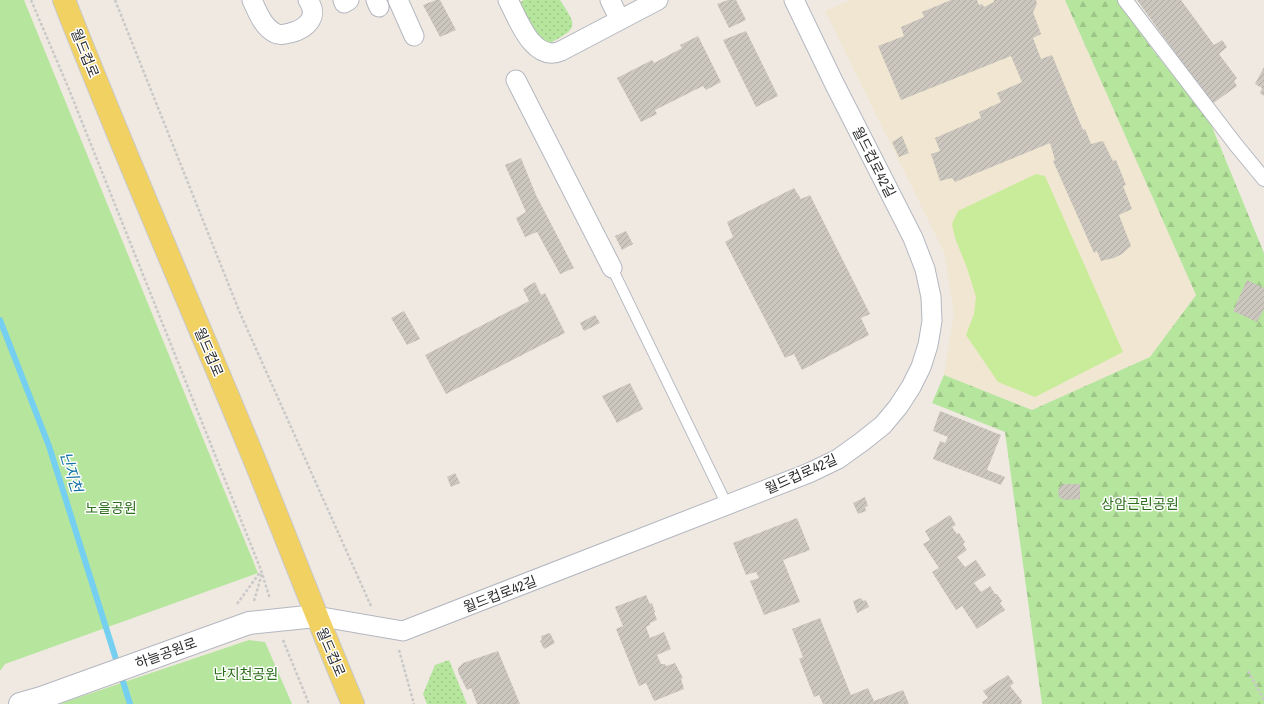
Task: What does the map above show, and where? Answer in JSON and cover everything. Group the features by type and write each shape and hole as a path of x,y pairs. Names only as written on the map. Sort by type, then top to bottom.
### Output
{"main road":[{"name":"월드컵로","path":"64,0 90,68 247,443 353,704"}],"street":[{"path":"252,0 260,18 272,31 281,35 298,31 307,25 313,15 313,10 308,0"},
{"path":"343,0 344,3 350,0"},
{"path":"398,0 414,36"},
{"path":"508,0 532,44 541,51 551,54 561,51 658,0"},
{"path":"610,0 620,20"},
{"name":"월드컵로42길","path":"316,616 403,632 809,473 838,459 863,441 898,407 911,387 921,367 928,345 932,321 925,268 913,238 834,83 794,0"},
{"path":"1125,0 1236,145 1264,179"},
{"path":"516,80 612,268"},
{"name":"하늘공원로","path":"20,704 41,698 251,615 277,620 316,616"}],"lane":[{"path":"612,268 727,505"}],"path":[{"path":"31,0 261,572 285,644 309,704"},
{"path":"115,0 240,313 372,607"},
{"path":"236,606 261,572"},
{"path":"251,615 261,572"},
{"path":"394,630 414,704"},
{"path":"1248,671 1264,700"}],"shaded area":[{"path":"851,0 1065,0 1196,295 1150,357 1032,410 944,375 954,313 944,252 825,11"}],"green space":[{"name":"노을공원","path":"0,0 24,0 258,573 5,664 0,671"},
{"path":"524,0 560,0 572,21 570,30 550,43 538,39 519,3"},
{"name":"상암근린공원","path":"1065,0 1117,0 1153,50 1210,122 1264,253 1264,704 1042,704 1005,432 932,403 944,375 1032,410 1150,357 1196,295"},
{"path":"1036,174 1045,176 1123,352 1035,397 998,382 966,335 974,314 976,297 967,268 955,238 952,224 958,211"},
{"name":"난지천공원","path":"249,640 265,642 292,704 59,704"},
{"path":"449,660 467,704 427,704 423,694 435,665"}],"building":[{"path":"440,0 456,30 440,37 423,5"},
{"path":"728,0 736,0 746,20 729,28 717,4"},
{"path":"951,0 977,0 979,5 982,4 984,7 994,2 994,0 1036,0 1037,4 1033,12 1041,34 1033,38 1041,59 1052,55 1083,130 1085,129 1091,144 1103,141 1113,161 1116,160 1126,185 1123,186 1132,209 1119,215 1131,246 1122,254 1114,258 1101,261 1097,251 1094,253 1053,161 1055,160 1050,143 955,182 952,178 940,181 931,154 940,151 935,138 981,118 979,112 1001,102 997,93 1022,82 1011,56 901,100 878,46 904,36 901,27 924,17 922,12"},
{"path":"1137,0 1181,0 1214,45 1222,40 1227,47 1219,54 1237,78 1234,81 1237,86 1212,104"},
{"path":"746,31 778,96 756,107 723,40"},
{"path":"698,36 721,82 706,90 703,86 655,110 657,114 641,122 617,78 652,60 654,63 682,48 680,45"},
{"path":"1264,67 1264,96 1260,93 1262,88 1255,84"},
{"path":"902,136 909,153 899,157 892,142"},
{"path":"521,158 536,195 574,268 560,274 537,232 525,237 516,218 526,212 505,165"},
{"path":"794,188 801,199 810,195 870,314 861,318 869,335 802,370 794,354 785,358 725,242 733,237 727,222"},
{"path":"626,231 633,244 622,250 615,236"},
{"path":"1247,280 1264,288 1264,309 1257,322 1233,311"},
{"path":"535,282 541,295 545,293 565,333 446,394 425,355 529,301 523,289"},
{"path":"404,311 420,339 407,345 391,318"},
{"path":"595,315 600,323 584,331 580,323"},
{"path":"630,383 643,409 617,423 602,396"},
{"path":"940,411 1001,435 987,470 1005,477 1001,485 933,459 940,441 945,443 948,437 933,431"},
{"path":"455,473 460,483 451,487 447,477"},
{"path":"1063,484 1080,484 1080,499 1064,500 1059,497 1059,488"},
{"path":"865,497 868,506 865,507 866,511 858,514 853,503"},
{"path":"950,515 956,525 952,527 957,534 959,533 965,542 963,544 967,550 957,557 965,567 976,560 986,575 974,583 981,592 990,586 1002,601 1000,603 1005,610 977,629 962,606 956,610 932,572 939,568 923,544 930,540 925,531"},
{"path":"797,518 810,550 783,560 800,602 764,615 750,581 759,578 756,572 746,575 733,543"},
{"path":"646,595 650,604 652,603 657,620 650,623 650,625 646,627 650,638 664,632 671,649 657,655 661,664 665,664 666,666 675,663 683,678 681,679 684,689 654,701 646,683 639,686 616,629 623,626 615,607"},
{"path":"861,598 863,601 866,600 869,607 857,613 853,601"},
{"path":"820,618 851,695 868,688 874,701 903,690 909,704 823,704 819,695 814,697 799,659 803,657 792,629"},
{"path":"550,633 555,643 544,649 540,641 542,640 541,636"},
{"path":"498,651 520,704 477,704 471,688 467,690 458,672 458,668 463,663"},
{"path":"1008,675 1014,683 1010,686 1022,701 1022,704 983,704 982,702 988,698 983,691"}],"waterway":[{"name":"난지천","path":"0,320 49,446 130,704"}]}
